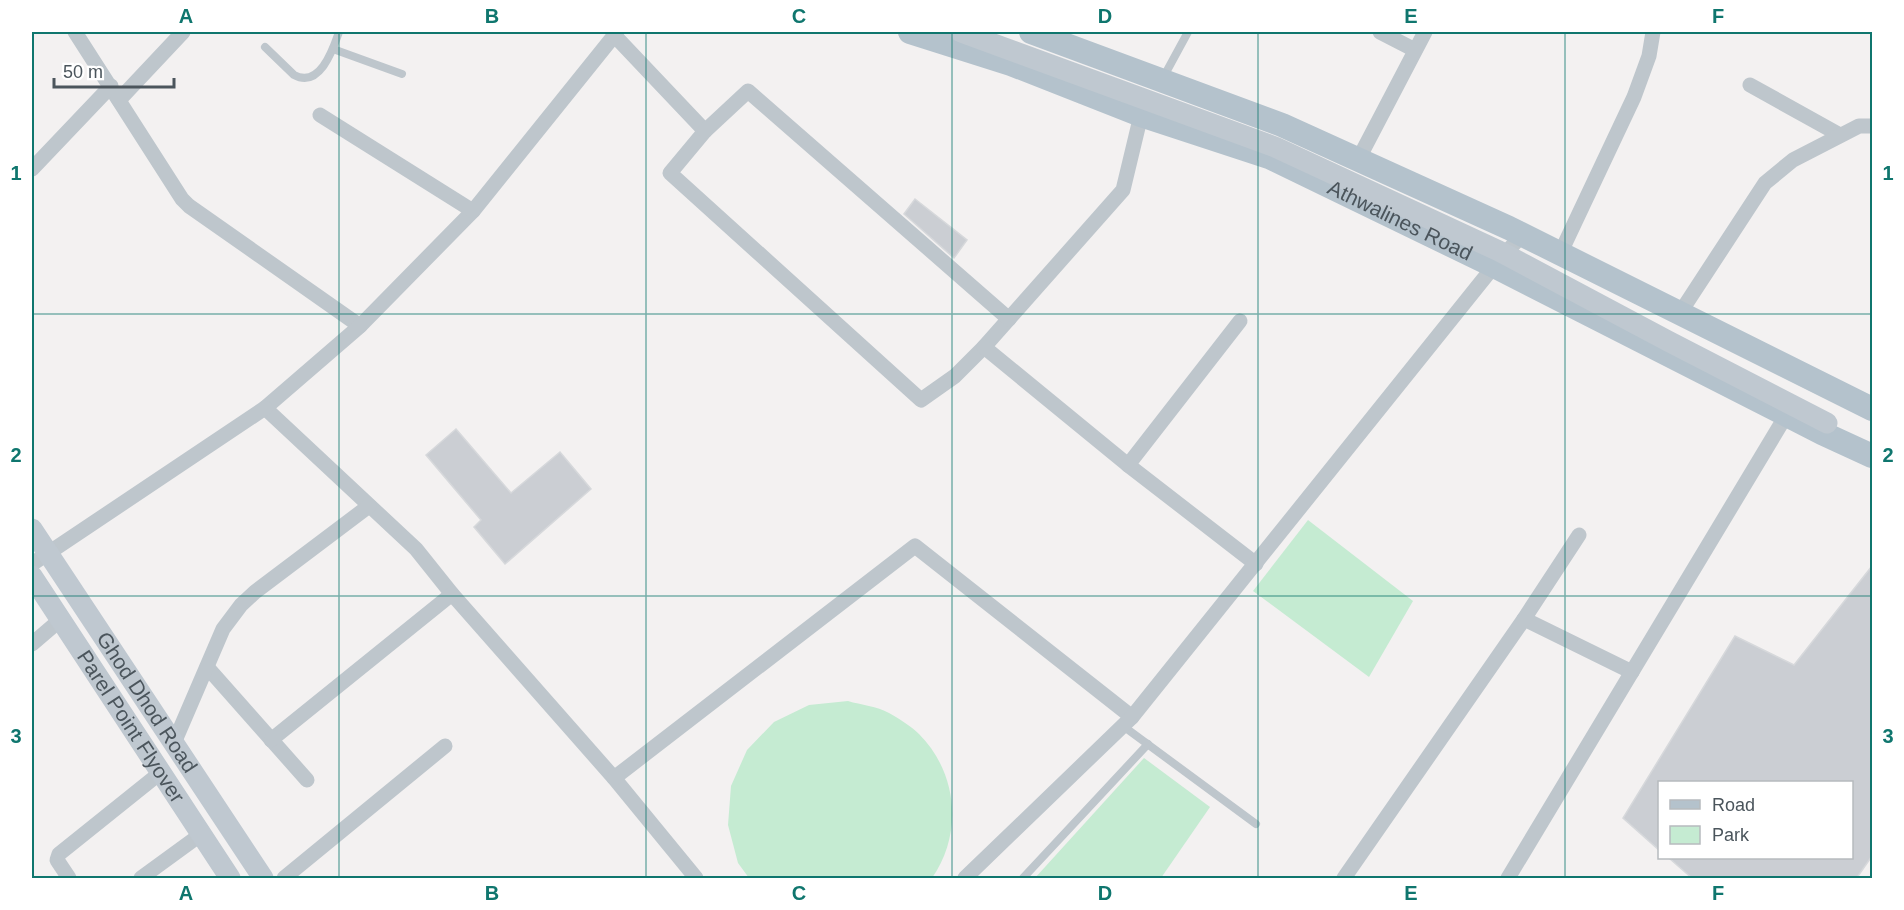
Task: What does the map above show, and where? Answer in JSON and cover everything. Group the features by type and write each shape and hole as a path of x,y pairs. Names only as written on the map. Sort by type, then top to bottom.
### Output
{"main road":[{"name":"Athwalines Road","path":"910,32 1011,64 1141,115 1269,157 1494,266 1822,433 1872,456"},
{"path":"961,32 1275,147 1499,251 1827,423 1872,449"},
{"name":"Athwalines Road","path":"1031,32 1282,125 1522,235 1872,409"},
{"path":"1064,85 1078,49"},
{"name":"Ghod Dhod Road","path":"32,529 39,558 174,743 263,879"},
{"name":"Parel Point Flyover","path":"32,576 230,879"}],"street":[{"path":"75,32 177,192 189,206 360,326"},
{"path":"119,100 183,32"},
{"path":"1380,32 1415,50"},
{"path":"1358,160 1425,32"},
{"path":"1560,254 1634,97 1648,56 1653,32"},
{"path":"39,558 265,408 360,326 473,211 616,33 705,131"},
{"path":"1750,85 1840,135"},
{"path":"32,169 111,86"},
{"path":"1009,319 748,91 705,131 670,173 921,400 955,376 984,347 1009,319 1123,190 1141,115"},
{"path":"320,115 473,211"},
{"path":"1680,313 1765,183 1793,160 1859,126 1872,126"},
{"path":"968,878 1128,722 1494,266 1522,235"},
{"path":"1128,465 1240,321"},
{"path":"984,347 1128,465 1256,564"},
{"path":"265,408 416,549 452,594 614,778 696,879"},
{"path":"1508,879 1787,414"},
{"path":"174,743 223,629 241,605 369,506"},
{"path":"1344,879 1524,619 1579,535"},
{"path":"614,778 915,546 1128,722"},
{"path":"271,740 452,594"},
{"path":"1524,619 1632,672"},
{"path":"32,644 60,620"},
{"path":"207,667 307,780"},
{"path":"284,879 446,746"},
{"path":"69,879 57,860 59,854 160,773"},
{"path":"141,879 200,835"}],"lane":[{"path":"265,47 299,78 314,75 326,63 339,32"},
{"path":"1162,80 1188,32"},
{"path":"333,49 402,74"},
{"path":"1128,722 1148,744 1256,824"},
{"path":"1023,879 1148,744"}],"green space":[{"path":"1308,520 1413,601 1369,677 1253,591"},
{"path":"848,701 879,709 904,722 919,734 942,767 952,804 952,823 949,842 942,861 932,878 749,878 738,863 728,825 731,786 747,750 774,722 809,705"},
{"path":"1144,758 1210,807 1161,878 1035,878"}],"building":[{"path":"915,199 967,240 954,258 904,214"},
{"path":"456,429 511,493 560,452 591,489 505,564 474,527 481,520 426,455"},
{"path":"1872,566 1872,856 1856,879 1693,879 1670,859 1853,859 1853,781 1658,781 1658,849 1623,818 1735,636 1794,665"}]}
